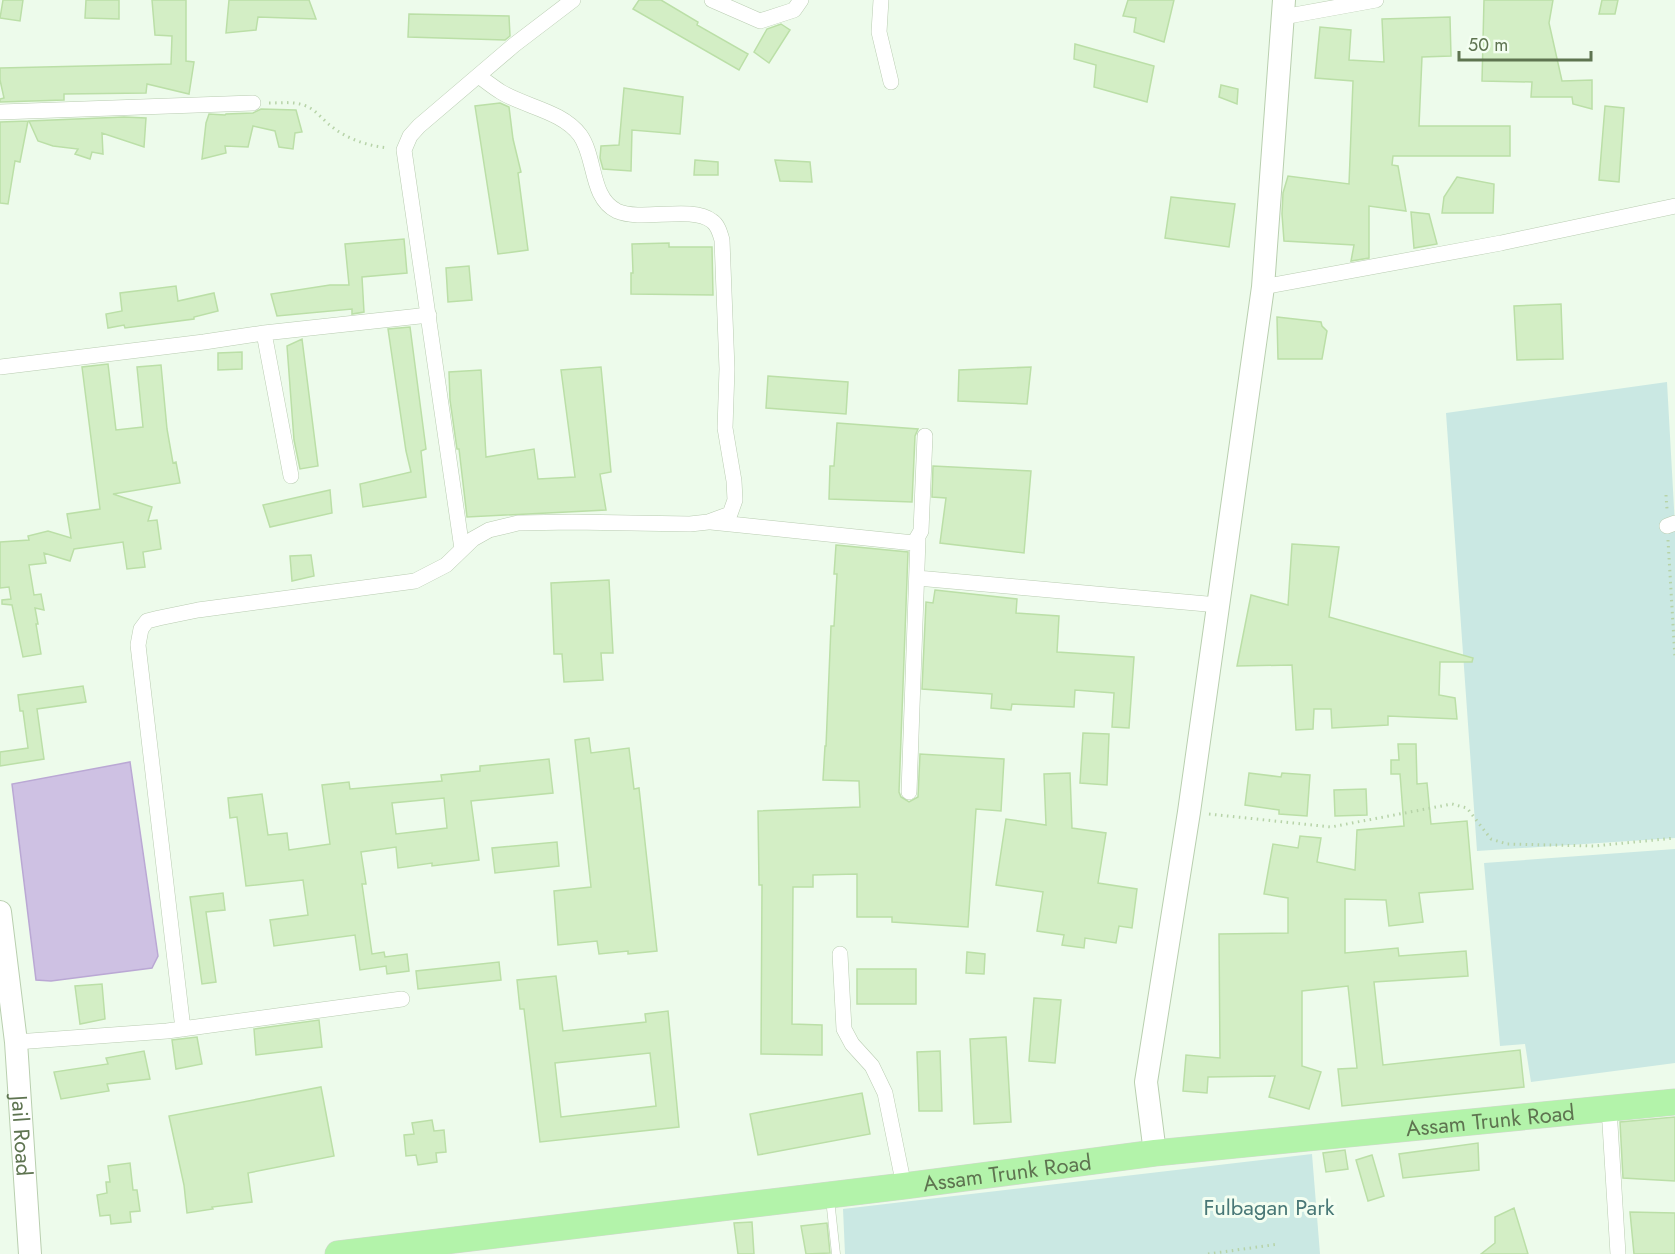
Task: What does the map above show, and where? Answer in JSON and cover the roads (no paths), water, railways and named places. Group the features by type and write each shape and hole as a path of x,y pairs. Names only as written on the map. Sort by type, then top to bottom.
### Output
{"main road":[{"path":"1155,1153 1146,1082 1189,812 1263,286 1284,9"},
{"name":"Jail Road","path":"0,912 16,1042 30,1254"},
{"name":"Assam Trunk Road","path":"338,1254 904,1186 1155,1153 1675,1102"}],"street":[{"path":"462,549 404,150 410,136 419,126 514,45 573,0"},
{"path":"712,0 760,21 794,10 801,0"},
{"path":"881,0 879,32 891,82"},
{"path":"1284,9 1376,0"},
{"path":"478,76 501,92 573,127 582,138 598,185 609,206 627,214 698,216 711,220 719,230 722,240 727,369 725,428 735,500 730,514 708,522"},
{"path":"0,112 253,103"},
{"path":"1263,286 1501,243 1675,206"},
{"path":"0,367 264,333 429,315"},
{"path":"264,333 291,476"},
{"path":"909,792 918,539 921,531 925,436"},
{"path":"183,1029 138,645 141,628 147,621 198,610 415,581 446,565 473,539 489,530 518,523 690,524 708,522 908,543 914,543 918,539"},
{"path":"917,578 1218,605"},
{"path":"840,954 844,1029 852,1044 872,1066 885,1093 904,1186"},
{"path":"16,1042 183,1029 402,999"},
{"path":"1609,1108 1618,1254"}],"lane":[{"path":"830,1195 836,1254"}],"park label":[{"name":"Fulbagan Park","path":"1269,1207"}]}
